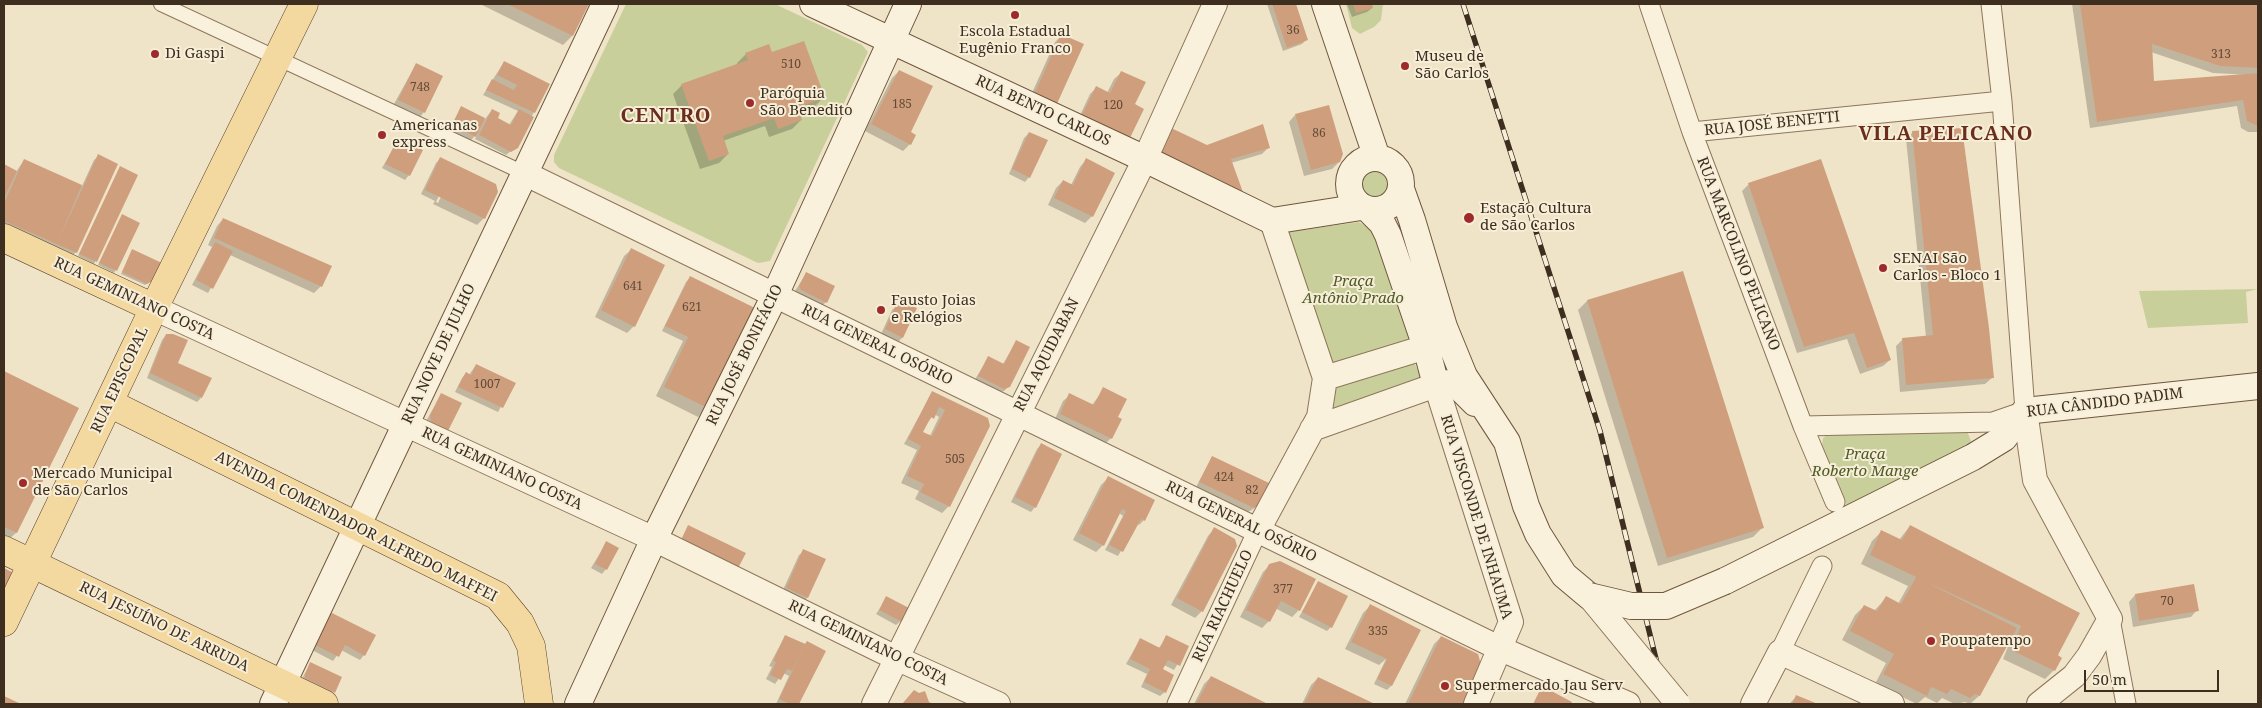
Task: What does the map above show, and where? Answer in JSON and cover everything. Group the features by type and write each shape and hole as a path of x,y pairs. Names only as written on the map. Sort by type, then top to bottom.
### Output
{"main road":[{"name":"RUA EPISCOPAL","path":"4,622 154,308 304,4"},
{"name":"RUA NOVE DE JULHO","path":"278,694 524,173 606,4"},
{"name":"RUA BENTO CARLOS","path":"813,4 1145,159 1272,221"},
{"name":"RUA JOSÉ BONIFÁCIO","path":"578,704 654,539 775,296 908,4"},
{"path":"1325,4 1377,158"},
{"path":"1502,433 1458,386 1444,383 1436,385 1426,347 1388,235 1382,223 1350,193 1349,176 1360,162 1377,158 1393,165 1398,172 1401,189 1444,327 1461,368 1502,433 1526,506 1538,534 1564,575 1589,596 1632,606 1666,606 1725,581 1973,457 2004,438 2025,411"},
{"path":"1272,221 1365,208 1377,211 1392,204 1401,189"},
{"name":"RUA GEMINIANO COSTA","path":"4,238 154,308"},
{"name":"RUA CÂNDIDO PADIM","path":"2025,411 2258,386"},
{"name":"AVENIDA COMENDADOR ALFREDO MAFFEI","path":"109,403 498,596 520,622 531,646 539,704"},
{"name":"RUA JESUÍNO DE ARRUDA","path":"4,550 278,694 324,704"}],"street":[{"name":"RUA GENERAL OSÓRIO","path":"161,4 524,173 1501,649 1628,704"},
{"name":"RUA AQUIDABAN","path":"874,704 1145,159 1215,4"},
{"name":"RUA MARCOLINO PELICANO","path":"1649,4 1692,132 1803,426 1835,502"},
{"path":"1991,4 2002,101 2025,411 2035,480 2110,619 2126,704"},
{"name":"RUA JOSÉ BENETTI","path":"1692,132 2002,101"},
{"path":"1272,221 1325,378 1319,417 1312,429"},
{"name":"RUA GEMINIANO COSTA","path":"154,308 654,539 896,658 998,704"},
{"path":"1325,378 1426,347"},
{"path":"1312,429 1436,385"},
{"name":"RUA VISCONDE DE INHAUMA","path":"1436,385 1511,622 1476,704"},
{"name":"RUA CÂNDIDO PADIM","path":"1803,426 1993,422 2025,411"},
{"name":"RUA RIACHUELO","path":"1177,704 1258,530 1312,429"},
{"path":"1754,704 1822,566"},
{"path":"1589,596 1678,704"},
{"path":"2039,704 2074,676 2089,656 2110,619"},
{"path":"1780,652 1892,704"}],"green space":[{"path":"626,4 775,4 862,45 868,52 770,261 758,263 559,168 554,162 554,155"},
{"path":"1346,4 1383,4 1381,20 1374,27 1360,34 1352,28"},
{"path":"1374,171 1384,175 1388,185 1384,195 1374,199 1364,195 1360,185 1364,175"},
{"name":"Praça Antônio Prado","path":"1359,222 1375,232 1415,339 1331,366 1288,232"},
{"path":"2258,289 2246,292 2248,323 2148,328 2139,291"},
{"path":"1414,362 1424,384 1329,412 1334,387"},
{"name":"Praça Roberto Mange","path":"1832,431 1967,431 1971,441 1970,447 1848,508 1822,446 1823,438"}],"building":[{"path":"507,4 589,4 573,36"},
{"path":"1272,4 1296,4 1308,40 1287,48"},
{"path":"1353,4 1372,4 1373,8 1356,13"},
{"path":"2080,4 2258,4 2258,68 2220,66 2152,44 2154,81 2258,73 2258,126 2247,121 2243,100 2097,122"},
{"path":"1061,34 1084,44 1056,106 1033,97"},
{"name":"Paróquia São Benedito","path":"804,41 825,98 798,107 802,120 778,129 774,118 723,136 729,154 709,161 681,84 748,60 745,53 769,44 772,52"},
{"path":"504,61 550,84 535,113 486,90 492,79 514,90 517,85 497,75"},
{"path":"416,63 443,76 425,113 398,100"},
{"path":"899,70 933,86 911,132 916,135 911,145 871,124"},
{"path":"1121,71 1146,82 1135,104 1144,109 1128,142 1080,119 1096,86 1110,93"},
{"path":"1329,105 1343,154 1340,162 1311,170 1295,114"},
{"path":"461,106 485,118 476,137 452,125"},
{"path":"492,109 500,113 498,118 511,125 519,109 534,117 518,148 511,152 479,135"},
{"path":"1263,124 1270,148 1231,159 1244,195 1157,155 1169,127 1207,145"},
{"path":"1962,128 1994,378 1906,385 1902,338 1933,335 1912,131"},
{"path":"1029,132 1048,140 1030,178 1012,169"},
{"path":"398,138 423,150 410,176 385,164"},
{"path":"98,154 118,164 77,253 4,221 4,203 24,159 82,185 59,239"},
{"path":"440,157 496,184 498,192 485,219 425,190"},
{"path":"1086,158 1115,173 1093,217 1054,198 1063,180 1073,185"},
{"path":"1821,159 1891,360 1867,368 1854,333 1804,347 1748,183"},
{"path":"4,164 17,171 4,198"},
{"path":"120,166 138,175 97,262 79,254"},
{"path":"122,214 140,223 117,271 99,263"},
{"path":"223,218 332,266 322,287 214,238"},
{"path":"215,242 233,251 213,289 196,280"},
{"path":"631,248 665,265 635,327 601,310"},
{"path":"132,249 162,263 155,279 147,284 122,272"},
{"path":"1683,271 1764,528 1667,558 1587,300"},
{"path":"806,272 835,286 827,303 801,290 799,286"},
{"path":"690,276 753,307 754,314 708,408 664,387 688,337 665,326"},
{"path":"902,301 917,308 903,338 885,329 896,305 900,306"},
{"path":"166,334 173,334 188,340 178,363 212,378 202,398 150,373"},
{"path":"1016,340 1030,347 1010,387 1004,389 978,376 988,356 1004,364"},
{"path":"476,364 516,383 503,408 458,387 466,372 471,375"},
{"name":"Mercado Municipal de São Carlos","path":"4,371 79,408 17,533 4,527"},
{"path":"1103,387 1127,399 1118,417 1122,419 1112,439 1060,414 1069,393 1094,405"},
{"path":"932,391 988,418 990,426 950,507 920,492 924,484 907,476 921,446 908,439","holes":["939,407 945,410 932,436 923,432 931,417 934,419"]},
{"path":"441,393 462,403 448,431 431,423 430,415"},
{"path":"1041,443 1062,454 1036,508 1015,497"},
{"path":"1212,456 1269,483 1259,505 1254,508 1199,482"},
{"path":"1108,476 1155,500 1145,521 1141,519 1123,552 1109,545 1126,511 1122,509 1104,546 1079,533"},
{"path":"688,525 746,553 736,572 681,540"},
{"path":"1910,525 2080,613 2058,655 2062,658 2055,671 2011,650 2021,626 1924,581 2017,628 1980,696 1975,694 1970,698 1951,689 1947,694 1931,687 1927,696 1883,674 1894,654 1850,631 1864,605 1877,611 1886,596 1901,604 1916,577 1870,555 1881,530 1902,540"},
{"path":"1214,527 1235,539 1237,546 1203,612 1177,598"},
{"path":"606,541 619,548 607,570 595,564"},
{"path":"803,549 826,559 808,598 786,588"},
{"path":"1280,561 1316,579 1300,611 1281,601 1270,622 1246,610 1269,564"},
{"path":"4,568 18,575 4,604"},
{"path":"1318,581 1348,596 1332,628 1302,612"},
{"path":"2194,584 2199,611 2139,621 2135,594"},
{"path":"886,596 909,608 902,622 879,610"},
{"path":"1370,604 1421,630 1392,686 1377,679 1387,659 1351,642"},
{"path":"330,612 376,635 365,656 345,645 339,657 313,644"},
{"path":"785,635 805,644 807,641 826,651 799,704 790,704 779,699 803,649 792,671 787,669 781,680 770,675 776,662 773,661"},
{"path":"1166,635 1189,646 1180,666 1168,660 1163,669 1174,675 1166,693 1144,682 1150,669 1130,659 1140,638 1160,648"},
{"name":"Supermercado Jau Serv","path":"1441,636 1478,654 1482,668 1464,704 1408,704"},
{"path":"310,662 342,677 335,693 305,678"},
{"path":"1211,676 1268,704 1196,704"},
{"path":"1318,677 1375,704 1304,704"},
{"path":"1542,686 1572,702 1571,704 1533,704"},
{"path":"914,690 919,693 925,691 929,702 933,704 902,704"},
{"path":"1796,695 1818,704 1792,704"},
{"path":"4,696 21,704 4,704"}],"railway":[{"path":"1463,4 1600,431 1667,704"}],"place":[{"name":"Escola Estadual Eugênio Franco","path":"1015,15"},
{"name":"Di Gaspi","path":"155,54"},
{"name":"Museu de São Carlos","path":"1405,66"},
{"name":"Paróquia São Benedito","path":"750,103"},
{"name":"Americanas express","path":"382,135"},
{"name":"Estação Cultura de São Carlos","path":"1469,218"},
{"name":"SENAI São Carlos - Bloco 1","path":"1883,268"},
{"name":"Fausto Joias e Relógios","path":"881,310"},
{"name":"Mercado Municipal de São Carlos","path":"23,483"},
{"name":"Poupatempo","path":"1931,641"},
{"name":"Supermercado Jau Serv","path":"1445,686"}],"district":[{"name":"CENTRO","path":"666,116"},
{"name":"VILA PELICANO","path":"1946,134"}]}
